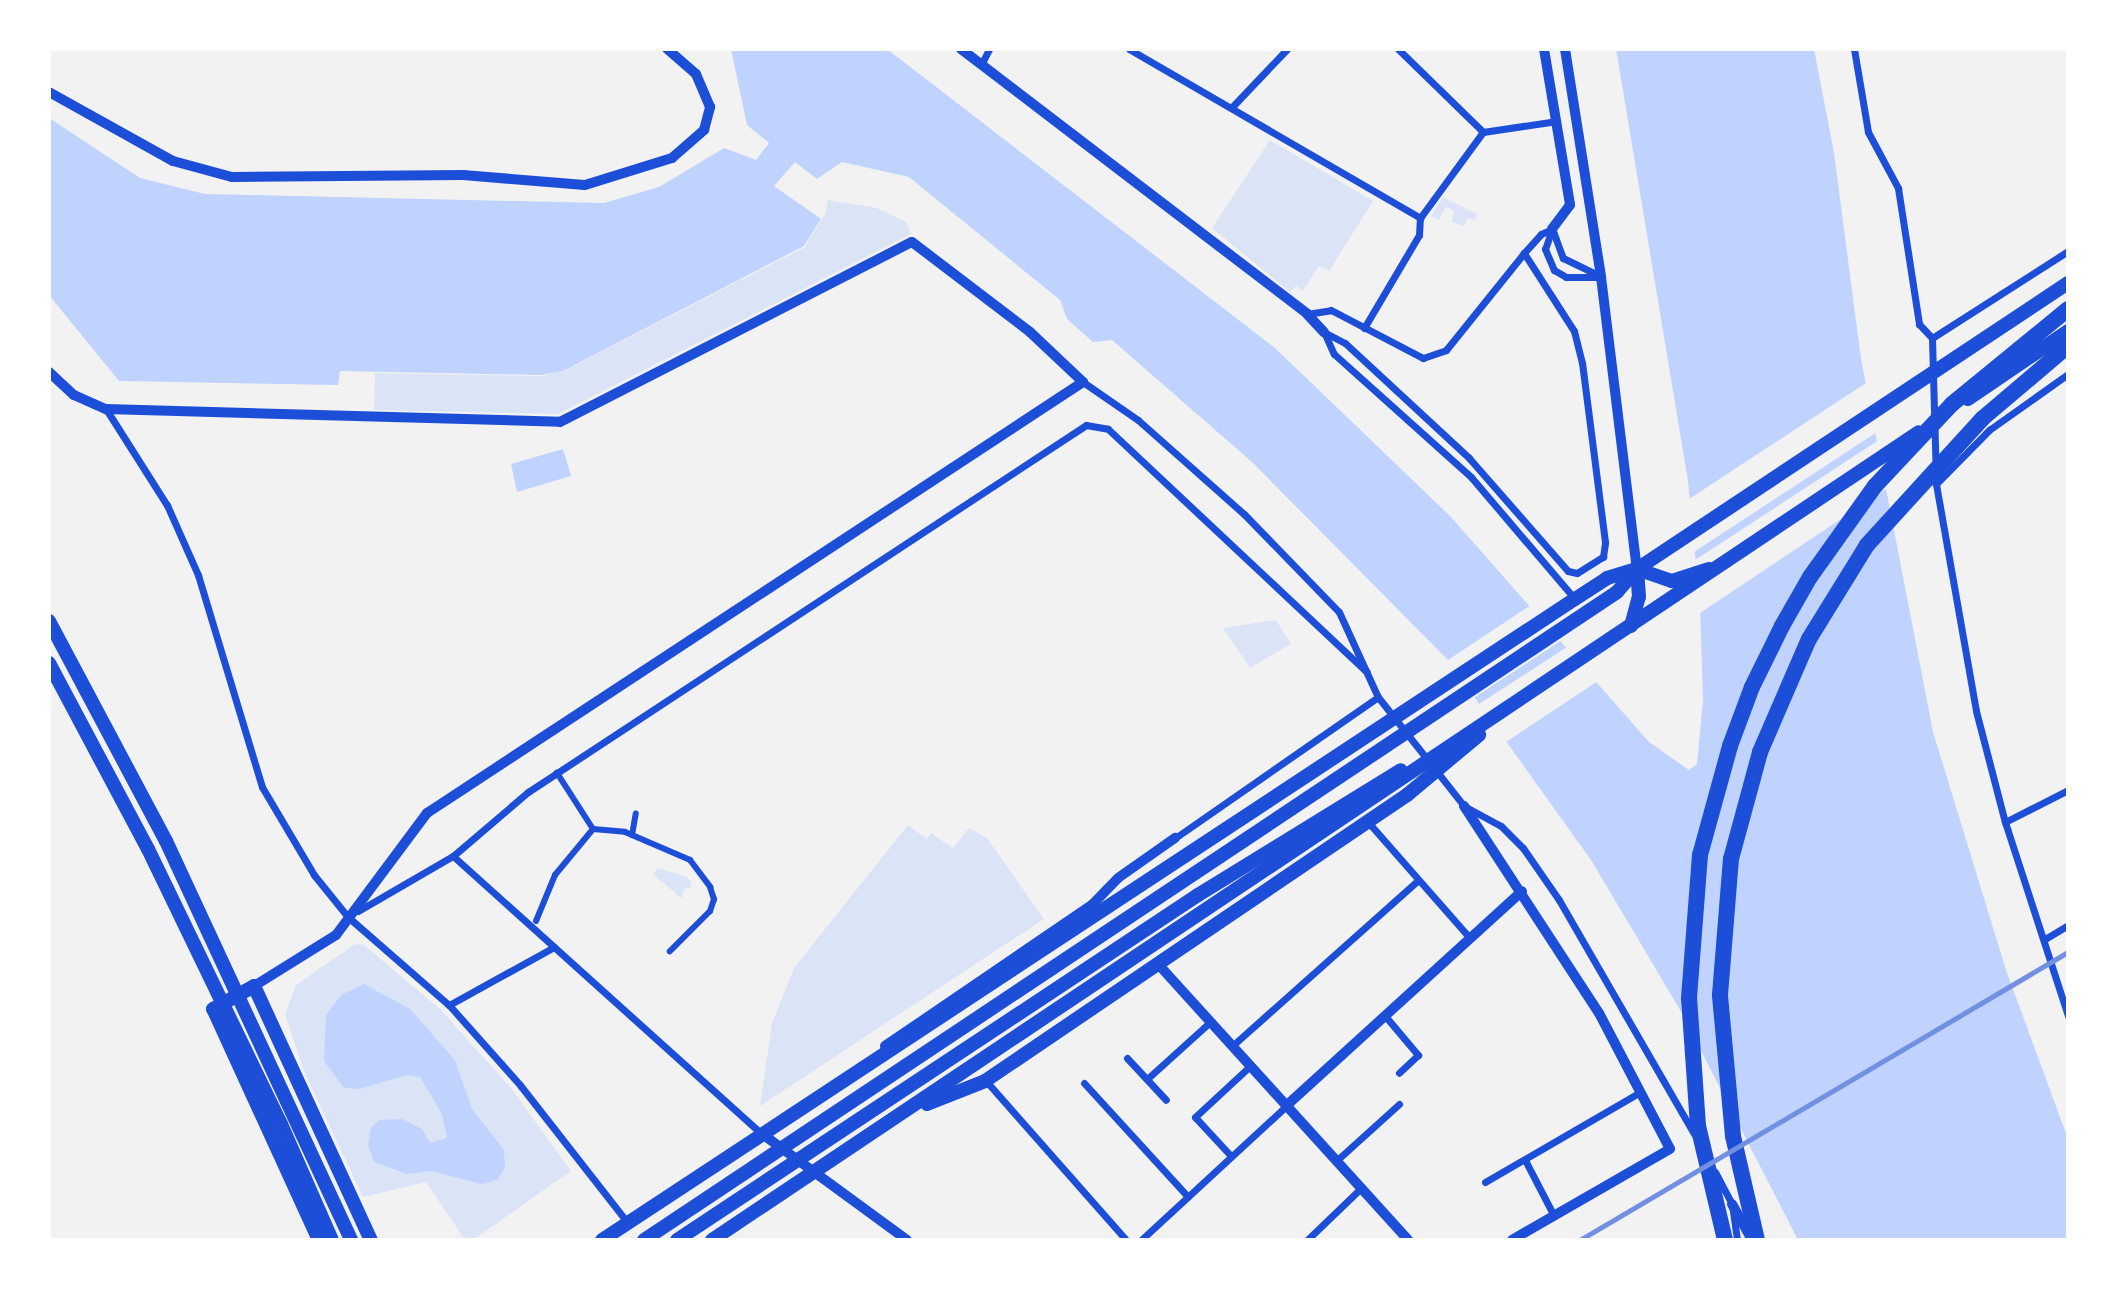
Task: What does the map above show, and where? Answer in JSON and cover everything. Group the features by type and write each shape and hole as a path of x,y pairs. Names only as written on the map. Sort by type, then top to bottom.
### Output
{"highway":[{"path":"1725,1240 1698,1126 1690,965 1700,855 1739,722 1752,687 1810,577 1875,486 1952,404 2068,309"},
{"path":"1757,1240 1733,1136 1720,995 1731,859 1760,752 1809,639 1867,545 1983,418 2068,346"}],"main road":[{"path":"644,1240 1617,592 1637,569 2068,283"},
{"path":"712,1240 1446,748 1501,715 2068,331"},
{"path":"2015,367 2068,341"},
{"path":"602,1240 765,1136 1607,578 1637,569 1672,581 1725,564"},
{"path":"1630,628 1639,597 1637,569"},
{"path":"49,621 166,841 351,1240"},
{"path":"49,663 148,849 281,1124 331,1240"},
{"path":"900,1115 985,1081 1426,781 1501,715"},
{"path":"677,1240 1198,895 1384,779 1446,748"},
{"path":"319,1240 213,1009 254,986 371,1240"}],"street":[{"path":"50,94 173,161 232,177 463,175 586,185 672,158 704,130 710,107 695,74 667,49"},
{"path":"961,49 1307,314 1324,332 1334,354 1471,477 1575,599"},
{"path":"981,65 989,49"},
{"path":"1129,49 1420,218"},
{"path":"1232,107 1287,49"},
{"path":"1398,49 1483,132"},
{"path":"1544,49 1570,205 1552,229 1546,254 1561,275"},
{"path":"1565,49 1601,277 1637,569"},
{"path":"1854,49 1868,132 1898,188 1919,324 1933,338 1936,484 1976,711 2005,822 2065,996 2068,1016"},
{"path":"1364,328 1419,235 1420,218 1483,132 1557,121"},
{"path":"1307,314 1331,310 1423,358 1446,350 1524,253 1541,234 1552,229"},
{"path":"1552,229 1563,258 1601,277"},
{"path":"49,372 75,395 106,409 560,422 912,242 1030,332 1083,382 1138,420 1244,514 1339,612 1378,697 1464,806 1522,891 1599,1013 1670,1149 1513,1240"},
{"path":"1933,338 2068,251"},
{"path":"1324,332 1345,342 1469,458 1568,571 1577,573 1602,557 1605,542 1582,363 1574,331 1553,293 1524,253"},
{"path":"1553,293 1554,280 1561,275 1601,277"},
{"path":"1936,484 1989,430 2068,373"},
{"path":"254,986 335,934 427,813 1083,382"},
{"path":"106,409 167,505 198,575 262,787 314,875 348,917 449,1005 520,1084 628,1223"},
{"path":"348,917 453,856 557,773 1086,425 1108,429 1367,672"},
{"path":"844,1083 881,1048 1092,905 1118,878 1378,697"},
{"path":"557,773 593,829 632,835 690,860 710,887 714,899 710,911 670,951"},
{"path":"2005,822 2068,790"},
{"path":"1464,806 1500,826 1524,848 1559,900 1752,1240"},
{"path":"632,835 636,813"},
{"path":"1368,822 1470,938"},
{"path":"536,921 555,875 593,829"},
{"path":"453,856 554,947 590,975 765,1136 907,1240"},
{"path":"1232,1046 1418,880"},
{"path":"1141,1240 1522,891"},
{"path":"2045,939 2068,925"},
{"path":"449,1005 554,947"},
{"path":"1158,964 1408,1240"},
{"path":"1386,1017 1418,1055 1399,1073"},
{"path":"1147,1079 1210,1022"},
{"path":"1127,1058 1166,1100"},
{"path":"1231,1156 1195,1117 1250,1066"},
{"path":"985,1081 1126,1240"},
{"path":"1084,1083 1188,1197"},
{"path":"1485,1182 1640,1093"},
{"path":"1336,1161 1399,1104"},
{"path":"1525,1160 1554,1216"},
{"path":"1307,1240 1361,1188"},
{"path":"1732,1203 1737,1240"}],"shaded area":[{"path":"1270,140 1373,201 1329,271 1319,266 1303,291 1296,286 1290,292 1212,228"},
{"path":"1443,197 1477,214 1474,220 1468,218 1464,226 1452,222 1454,211 1446,207 1439,220 1431,216"},
{"path":"828,200 877,208 906,222 911,234 558,414 374,410 375,373 540,376 564,371 805,247 825,214"},
{"path":"1276,620 1291,644 1250,668 1223,628"},
{"path":"908,825 927,839 931,833 953,848 969,828 987,838 1044,919 760,1106 772,1023 794,968"},
{"path":"658,868 686,877 691,881 691,889 686,887 681,898 653,874"},
{"path":"355,944 364,945 441,1010 511,1088 571,1171 473,1240 465,1240 426,1182 363,1197 303,1069 285,1014 296,985"}],"water":[{"path":"731,49 887,49 1275,348 1450,516 1649,742 1689,770 1697,764 1703,700 1700,605 1688,481 1616,49 1814,49 1834,153 1861,359 1933,732 2006,970 2068,1139 2068,1240 1798,1240 1679,1008 1591,860 1448,660 1252,462 1112,340 1093,342 1067,319 1060,300 909,177 842,162 817,179 795,162 774,186 821,219 804,246 563,371 540,375 340,371 338,385 119,381 49,295 49,118 140,178 205,194 604,203 659,187 724,148 756,160 769,143 747,125"},
{"path":"563,449 571,476 517,492 511,464"},
{"path":"364,984 410,1009 455,1060 472,1109 504,1150 505,1168 497,1180 481,1184 431,1171 407,1174 374,1162 368,1145 371,1128 379,1120 402,1119 422,1129 430,1143 447,1138 442,1114 420,1077 407,1075 359,1089 344,1088 324,1061 326,1015 341,995"}],"pier":[{"path":"1869,381 1880,430 1691,554 1686,501"},
{"path":"1882,438 1892,485 1697,615 1692,562"},
{"path":"1531,605 1562,640 1472,699 1445,662"},
{"path":"1567,647 1598,681 1503,744 1476,706"}],"railway":[{"path":"1580,1240 2068,952"}]}
